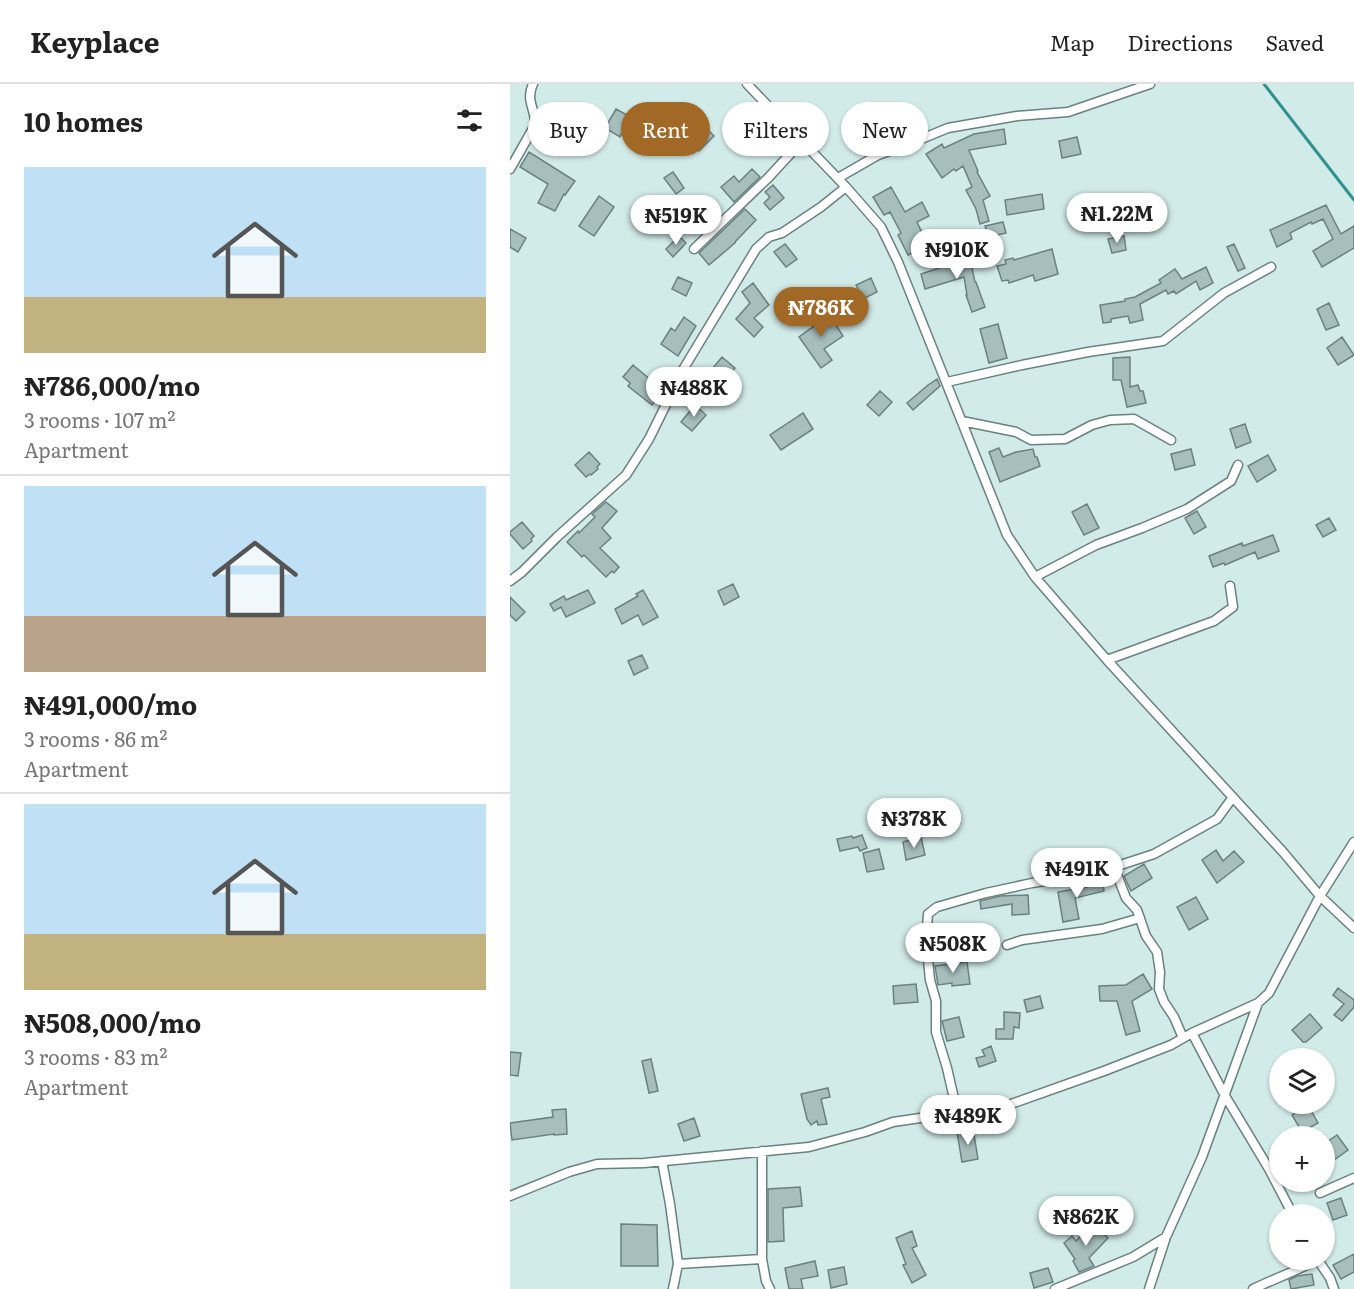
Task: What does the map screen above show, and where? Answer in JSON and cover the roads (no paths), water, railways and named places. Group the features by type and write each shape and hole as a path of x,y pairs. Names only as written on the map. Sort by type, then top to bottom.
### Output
{"street":[{"path":"510,169 535,125 536,118 529,99 532,84"},
{"path":"747,84 764,102"},
{"path":"838,178 878,155 948,128 1017,116 1068,112 1150,84"},
{"path":"694,249 788,156"},
{"path":"817,156 880,227 898,262 1007,535 1035,577 1320,896 1354,928"},
{"path":"510,581 626,475 649,439 684,368 756,249 769,237 782,233 846,188"},
{"path":"947,382 1022,364 1163,340 1224,293 1271,267"},
{"path":"962,422 1016,432 1031,440 1065,439 1092,425 1110,420 1134,419 1171,440"},
{"path":"1035,577 1096,545 1187,509 1231,481 1238,465"},
{"path":"1107,660 1214,621 1233,607 1230,586"},
{"path":"958,1116 936,1032 936,1000 930,980 926,940 928,914 937,907 986,893 1099,872 1154,854 1217,819 1233,797"},
{"path":"510,1196 569,1172 597,1164 662,1161 809,1147 893,1122 927,1117 980,1115 1171,1045 1258,1003 1269,993 1320,896 1354,842"},
{"path":"1114,867 1126,897 1137,910 1146,936 1157,952 1160,989 1164,1002 1183,1038"},
{"path":"1006,945 1023,940 1102,929 1140,918"},
{"path":"1149,1289 1166,1237 1202,1157 1258,1003"},
{"path":"1192,1033 1287,1204"},
{"path":"762,1152 762,1258 766,1281 770,1289"},
{"path":"662,1161 678,1264 673,1289"},
{"path":"1320,1193 1354,1178"},
{"path":"1055,1289 1124,1261 1166,1237"},
{"path":"678,1264 762,1258"},
{"path":"1253,1289 1299,1270"},
{"path":"1324,1270 1334,1289"}],"waterway":[{"path":"1264,84 1354,200"}]}
